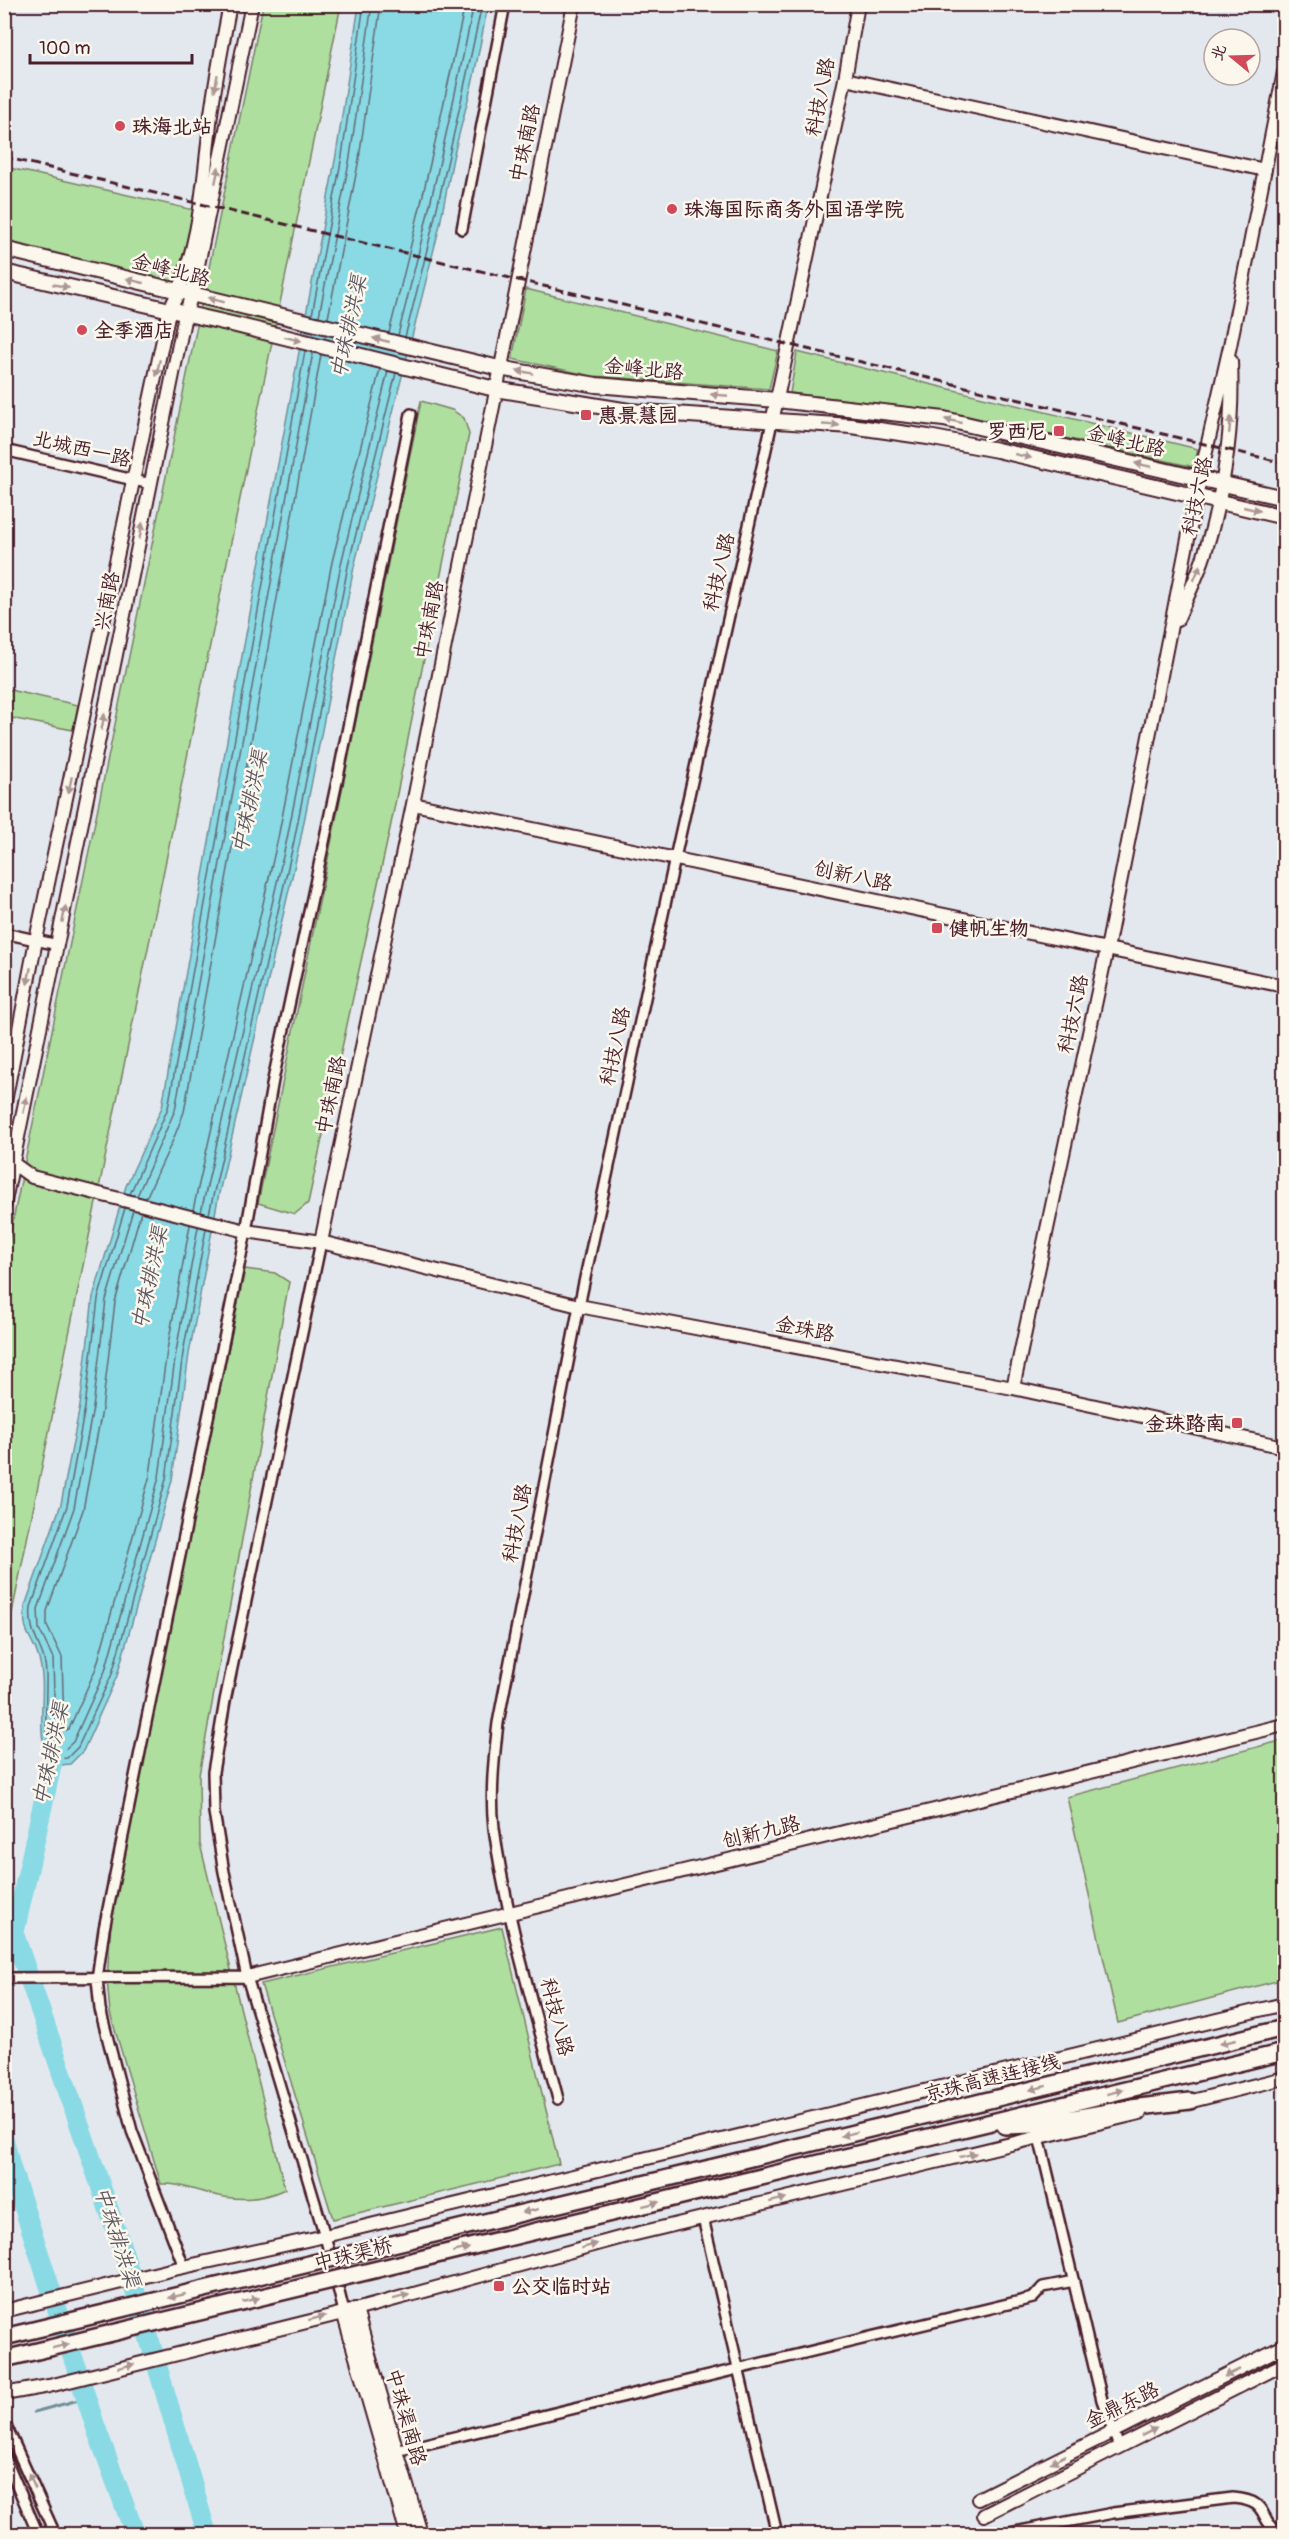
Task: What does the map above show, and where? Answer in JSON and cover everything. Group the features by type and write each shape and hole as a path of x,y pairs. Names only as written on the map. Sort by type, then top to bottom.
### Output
{"highway":[{"name":"京珠高速连接线","path":"710,2168 1284,2028"},
{"path":"972,2127 1284,2052"},
{"path":"972,2127 1034,2125 1131,2108 1190,2101"},
{"name":"中珠渠桥","path":"4,2360 972,2127"},
{"name":"中珠渠桥","path":"4,2337 710,2168"}],"main road":[{"name":"金峰北路","path":"4,249 499,368 596,385 777,400 944,419 1284,498"},
{"name":"金峰北路","path":"4,272 236,325 495,389 629,411 851,426 928,437 997,450 1284,517"},
{"name":"中珠渠南路","path":"349,2311 396,2451 420,2535"},
{"name":"中珠渠南路","path":"349,2311 408,2535"}],"street":[{"name":"兴南路","path":"4,1206 9,1163 58,945 185,315 186,293 207,167 211,113 230,4"},
{"name":"兴南路","path":"4,1107 36,940 169,311 186,293 252,4"},
{"path":"462,229 505,4"},
{"name":"中珠南路","path":"321,1242 574,4"},
{"name":"科技八路","path":"558,2099 510,1913 494,1827 492,1778 498,1723 579,1306 675,858 777,400 845,79 858,4"},
{"name":"科技六路","path":"1013,1388 1107,949 1200,478 1230,346 1284,72"},
{"path":"845,79 1265,170"},
{"name":"科技六路","path":"1167,646 1203,558 1219,501 1233,401 1230,346"},
{"path":"184,2267 132,2132 100,2009 98,1979 104,1929 246,1231 273,1080 342,760 411,414"},
{"name":"北城西一路","path":"4,450 151,484"},
{"name":"创新八路","path":"412,804 1284,986"},
{"path":"4,933 58,945"},
{"path":"9,1163 32,1177"},
{"path":"7,1182 32,1177"},
{"name":"金珠路","path":"32,1177 246,1231 321,1242 579,1306 1013,1388 1284,1447"},
{"path":"321,1242 225,1701 213,1772 213,1812 247,1977 349,2311"},
{"name":"创新九路","path":"247,1977 1284,1725"},
{"path":"4,1978 247,1977"},
{"path":"4,2310 325,2236 1284,2004"},
{"path":"4,2394 349,2311 608,2241 1284,2079"},
{"path":"1040,2137 1102,2400 1119,2447"},
{"path":"703,2218 777,2535"},
{"path":"396,2451 1033,2298 1043,2287 1074,2281"},
{"name":"金鼎东路","path":"978,2499 1284,2346"},
{"name":"金鼎东路","path":"984,2515 1284,2364"},
{"path":"4,2421 55,2535"},
{"path":"4,2455 38,2535"},
{"path":"1004,2535 1009,2532 1113,2513 1233,2498 1251,2500 1260,2506 1271,2529 1282,2535"}],"green space":[{"path":"263,5 341,5 5,1647 5,1259"},
{"path":"5,167 194,210 176,284 5,242"},
{"path":"526,289 778,351 769,389 593,376 512,359"},
{"path":"797,352 1198,449 1194,467 948,412 790,393"},
{"path":"421,401 452,410 464,418 469,434 391,824 308,1203 295,1214 258,1203"},
{"path":"5,689 78,705 73,730 5,717"},
{"path":"245,1269 275,1273 289,1282 199,1775 200,1844 285,2189 256,2198 217,2196 179,2185 161,2184 110,2013 107,1979 112,1909"},
{"path":"1284,1740 1284,1979 1118,2023 1067,1797"},
{"path":"502,1927 559,2164 333,2219 261,1984"}],"water":[{"path":"359,5 488,5 439,229 354,567 300,842 219,1193 189,1354 172,1480 117,1676 83,1751 70,1764 52,1766 43,1740 42,1672 36,1651 26,1630 25,1606 61,1504 80,1406 93,1297 126,1186 162,1107 242,656 336,155"}],"waterway":[{"name":"中珠排洪渠","path":"57,1741 14,1934 124,2254 207,2534"},
{"path":"4,2140 11,2168 96,2428 135,2534"},
{"path":"34,2412 86,2398"}],"railway":[{"path":"4,157 1284,463"}],"place":[{"name":"珠海北站","path":"120,126"},
{"name":"珠海国际商务外国语学院","path":"672,209"},
{"name":"全季酒店","path":"82,330"},
{"name":"惠景慧园","path":"586,415"},
{"name":"罗西尼","path":"1059,431"},
{"name":"健帆生物","path":"937,928"},
{"name":"金珠路南","path":"1237,1423"},
{"name":"公交临时站","path":"499,2286"}]}
